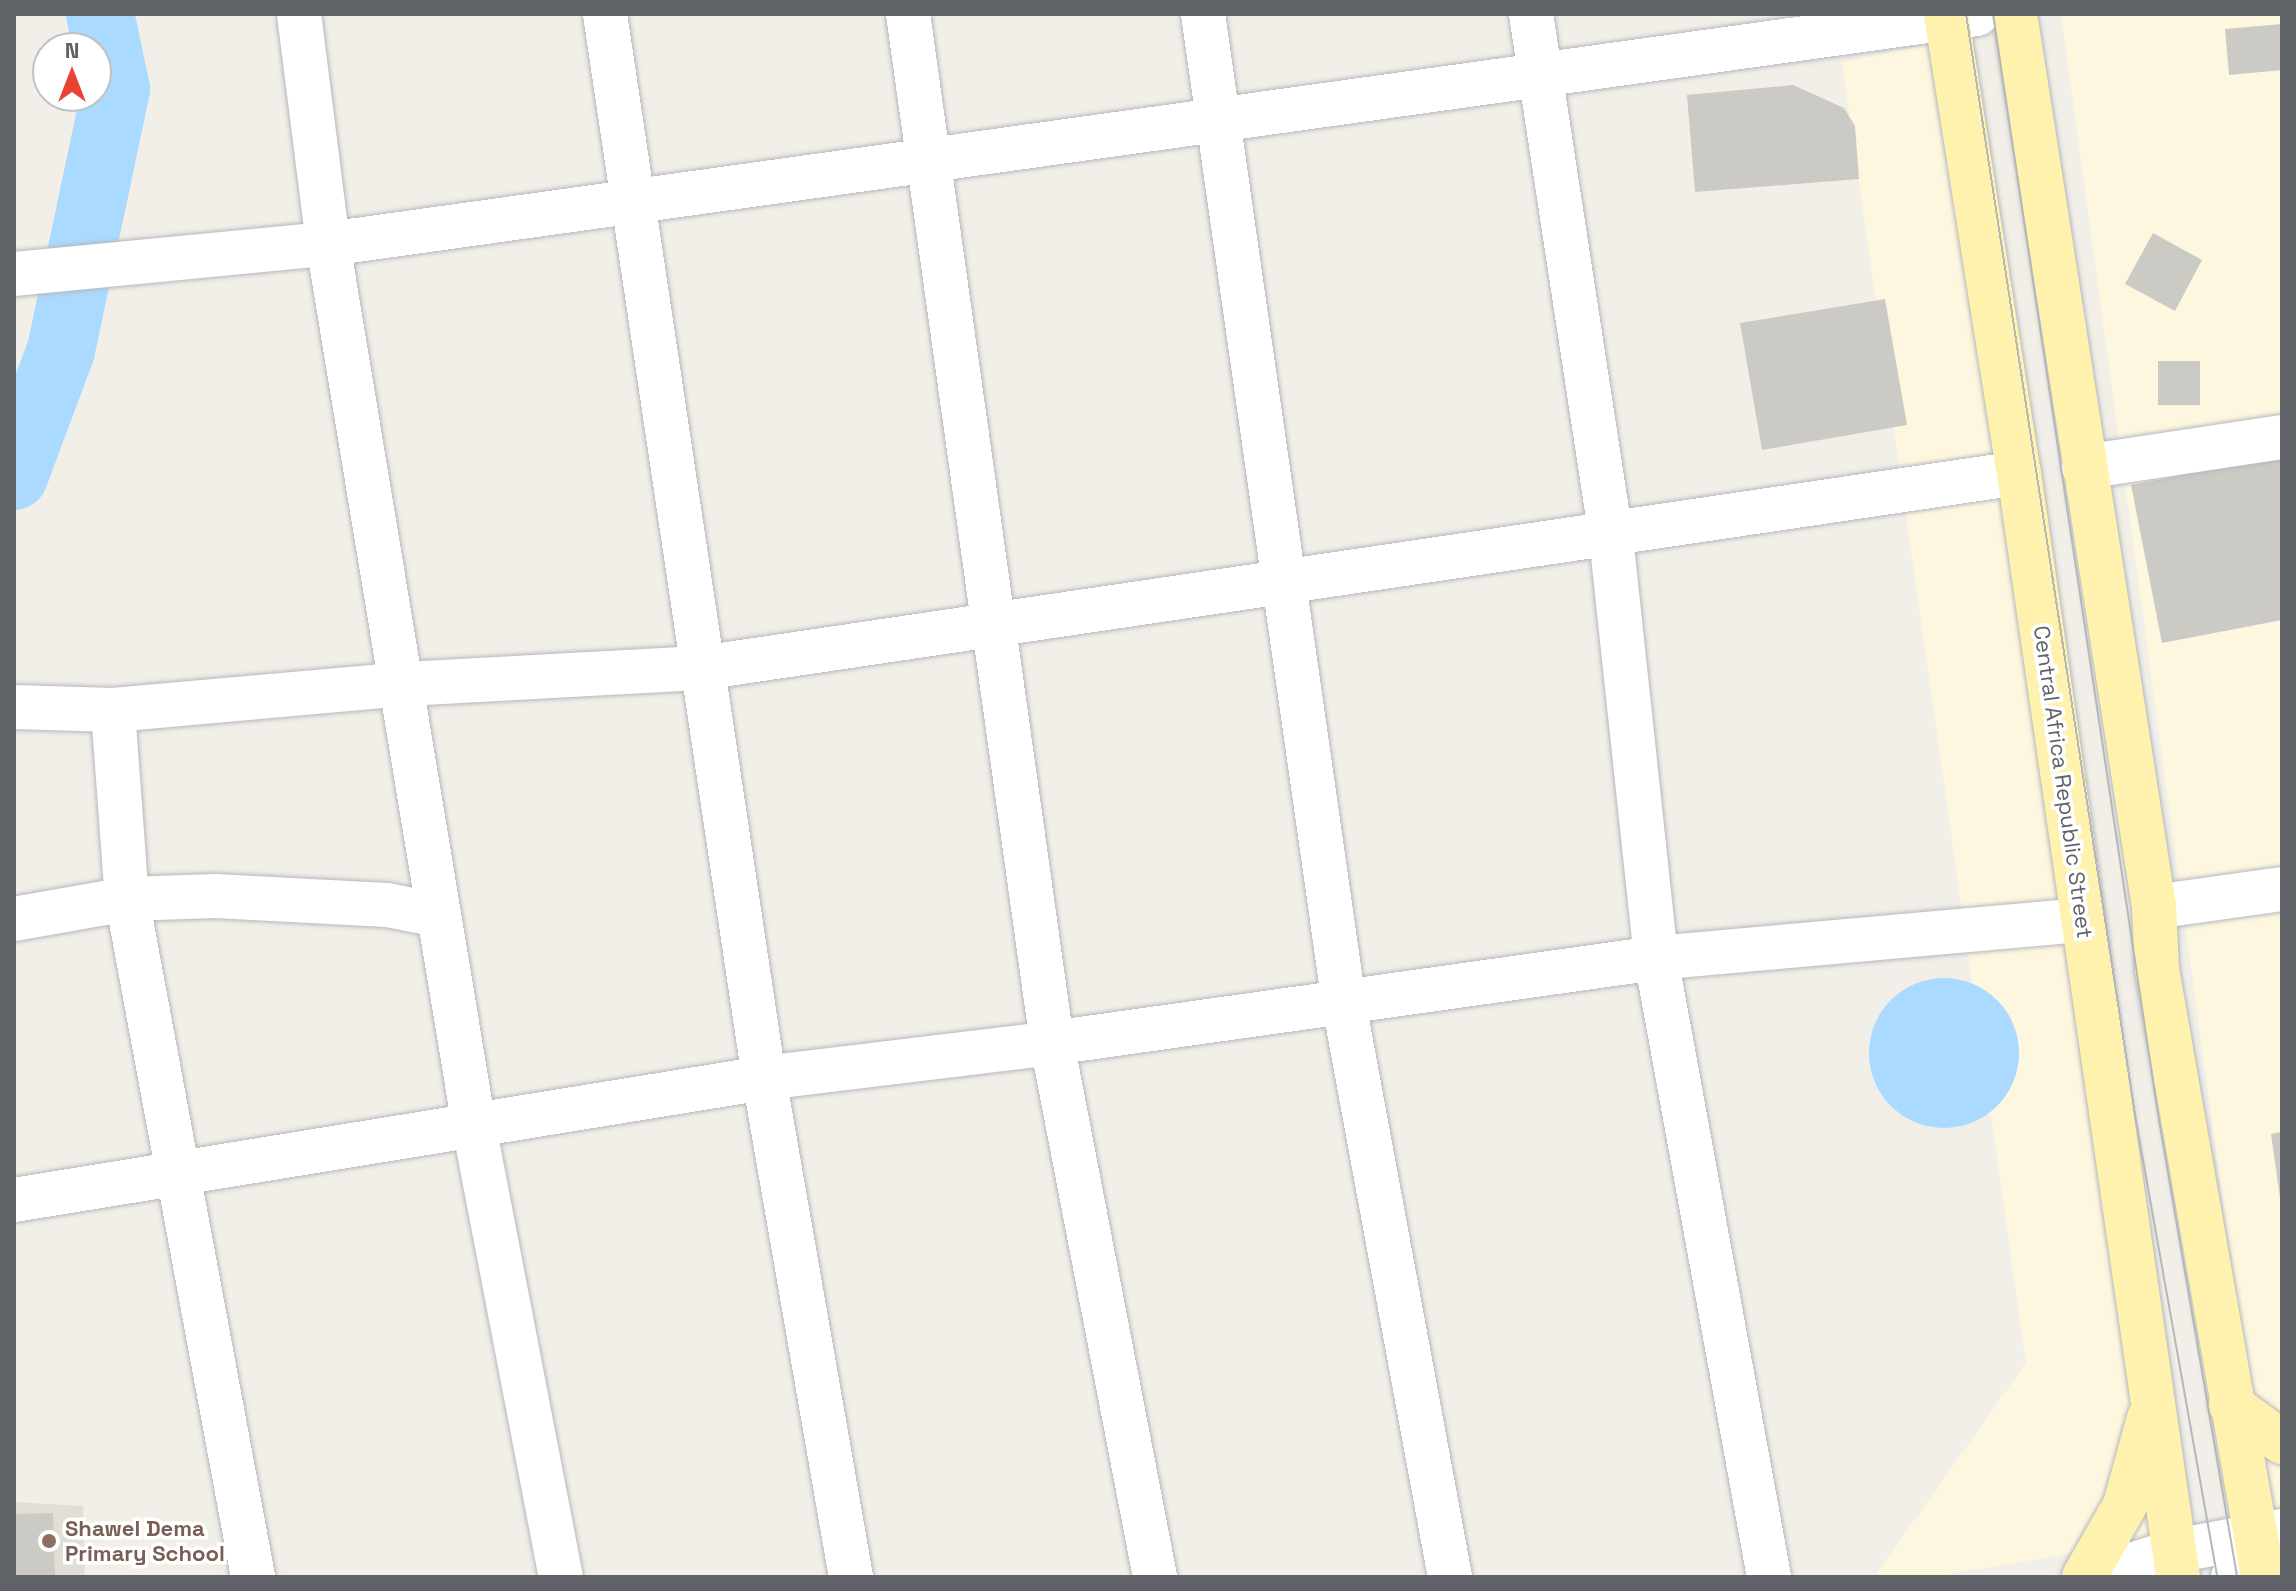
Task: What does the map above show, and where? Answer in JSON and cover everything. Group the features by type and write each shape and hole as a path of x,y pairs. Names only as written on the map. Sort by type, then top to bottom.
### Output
{"main road":[{"path":"2015,14 2154,907 2157,969 2231,1405 2263,1561"},
{"name":"Central Africa Republic Street","path":"1956,15 2177,1564"},
{"path":"2103,1576 2155,1396"},
{"path":"2231,1405 2282,1442"}],"street":[{"path":"299,14 328,244 404,684 474,1126 561,1577"},
{"path":"605,14 764,1078 851,1577"},
{"path":"908,14 1052,1043 1155,1577"},
{"path":"1203,14 1344,1004 1450,1577"},
{"path":"1531,14 1611,537 1656,958 1769,1577"},
{"path":"22,273 328,244 929,159 1542,79 1956,15"},
{"path":"2084,467 2282,437"},
{"path":"14,707 113,710 404,684 701,668 991,622 1611,537 2019,473"},
{"path":"113,710 127,899 182,1175 253,1577"},
{"path":"2154,907 2282,889"},
{"path":"14,919 127,899 320,901 439,915"},
{"path":"14,1200 764,1078 1344,1004 1656,958 2083,920"},
{"path":"2103,1576 2177,1564 2263,1561"}],"shaded area":[{"path":"2061,14 2282,14 2282,1533 2268,1533"},
{"path":"1939,43 2163,1538 1931,1577 1874,1577 2026,1363 1842,62"},
{"name":"Shawel Dema Primary School","path":"14,1502 83,1506 85,1577 14,1577"}],"water":[{"path":"1944,978 1973,984 1997,1000 2013,1024 2019,1053 2013,1082 1997,1106 1973,1122 1944,1128 1915,1122 1891,1106 1875,1082 1869,1053 1875,1024 1891,1000 1915,984"}],"building":[{"path":"2282,24 2282,70 2229,75 2225,29"},
{"path":"1793,85 1844,108 1855,126 1859,179 1695,192 1687,95"},
{"path":"2153,233 2202,260 2175,311 2125,284"},
{"path":"1885,299 1907,425 1762,450 1740,323"},
{"path":"2158,361 2200,361 2200,405 2158,405"},
{"path":"2282,456 2282,620 2162,643 2131,485"},
{"path":"2282,1132 2282,1198 2280,1198 2271,1134"},
{"path":"53,1513 55,1576 14,1577 14,1514"}],"waterway":[{"path":"14,476 61,350 116,89 100,14"}],"tram line":[{"path":"1966,14 2135,1115 2217,1577"},
{"path":"1993,14 2158,1114 2237,1577"}],"place":[{"name":"Shawel Dema Primary School","path":"49,1541"}]}
